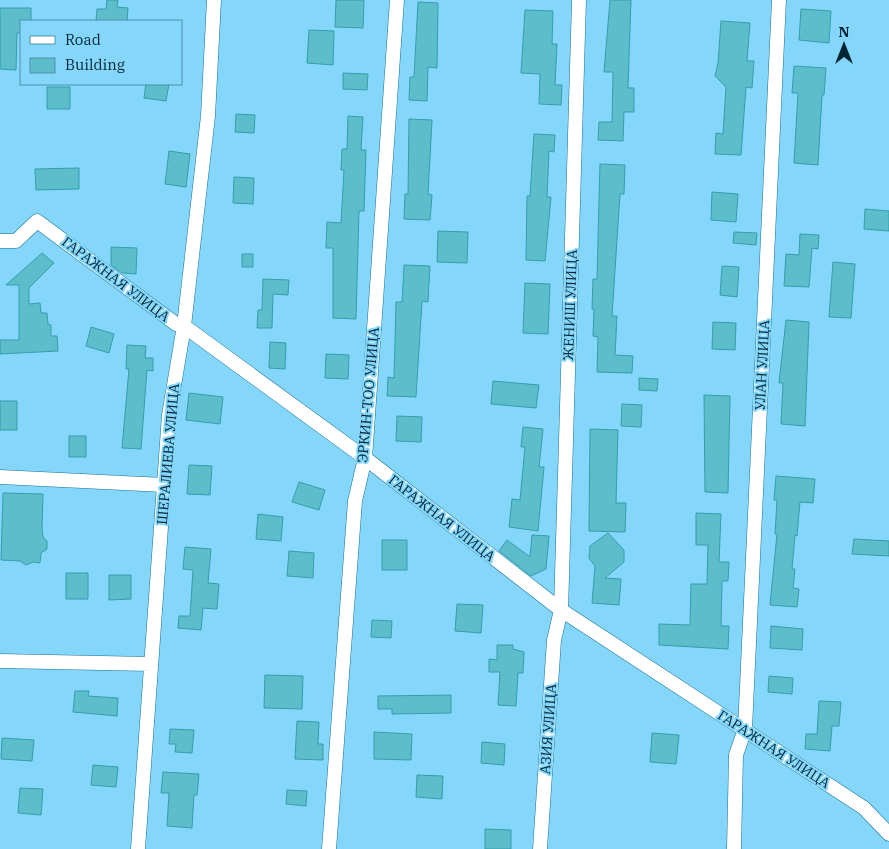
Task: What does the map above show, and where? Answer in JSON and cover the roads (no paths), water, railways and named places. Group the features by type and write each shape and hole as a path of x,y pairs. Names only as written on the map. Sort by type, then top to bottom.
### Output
{"street":[{"name":"ШЕРАЛИЕВА УЛИЦА","path":"138,849 169,415 184,326 208,116 214,0"},
{"name":"ЭРКИН-ТОО УЛИЦА","path":"329,849 355,501 365,458 397,0"},
{"name":"ЖЕНИШ УЛИЦА","path":"561,610 579,0"},
{"name":"УЛАН УЛИЦА","path":"734,849 736,754 744,729 779,0"},
{"name":"ГАРАЖНАЯ УЛИЦА","path":"0,242 16,241 37,221 176,324 184,326 365,458 561,610 864,808 889,834"},
{"path":"0,477 164,485"},
{"name":"АЗИЯ УЛИЦА","path":"540,849 554,640 561,610"},
{"path":"0,661 151,664"}]}
